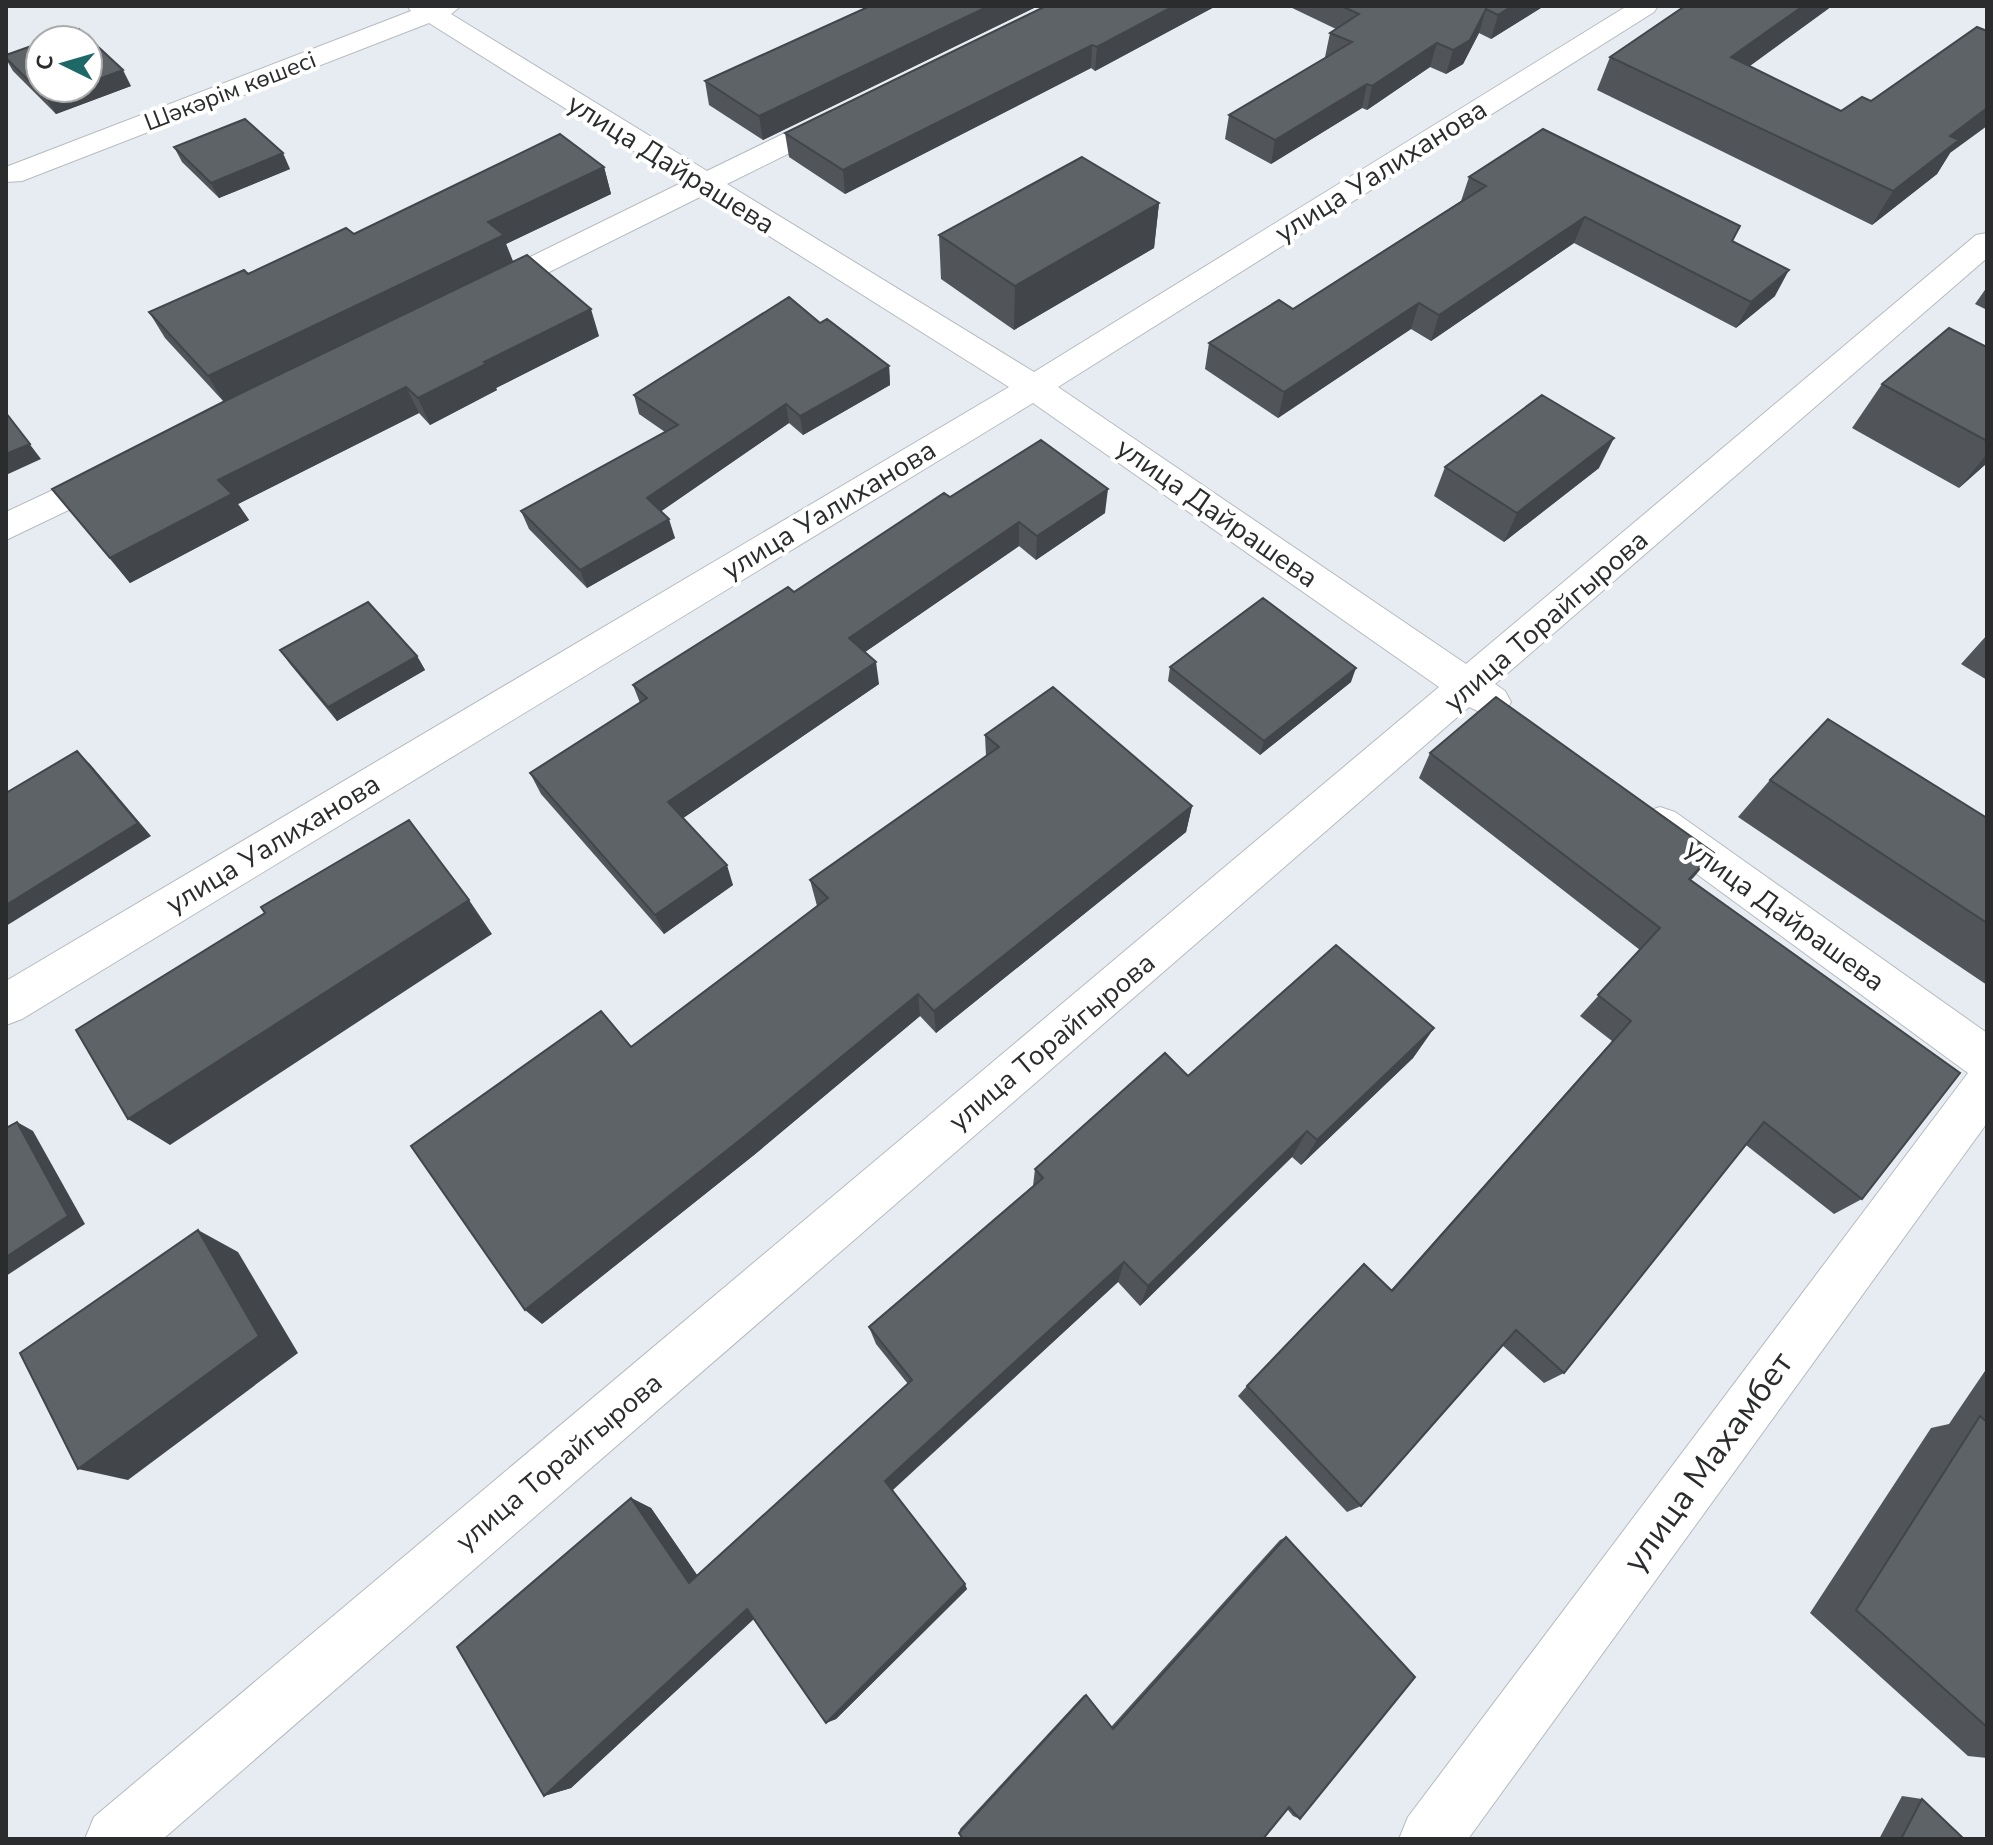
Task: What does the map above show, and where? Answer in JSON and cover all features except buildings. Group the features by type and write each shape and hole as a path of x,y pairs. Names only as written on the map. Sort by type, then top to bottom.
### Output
{"street":[{"name":"улица Уалиханова","path":"6,1005 1034,387 1645,6"},
{"name":"улица Дайрашева","path":"433,8 703,184 1034,387 1521,724"},
{"name":"Шәкәрім көшесі","path":"12,175 433,8"},
{"path":"461,303 870,102"},
{"name":"улица Торайгырова","path":"116,1839 1987,242"},
{"path":"6,527 148,457"},
{"name":"улица Дайрашева","path":"1638,808 1987,1060"},
{"name":"улица Махамбет","path":"1430,1839 1987,1085"}]}
